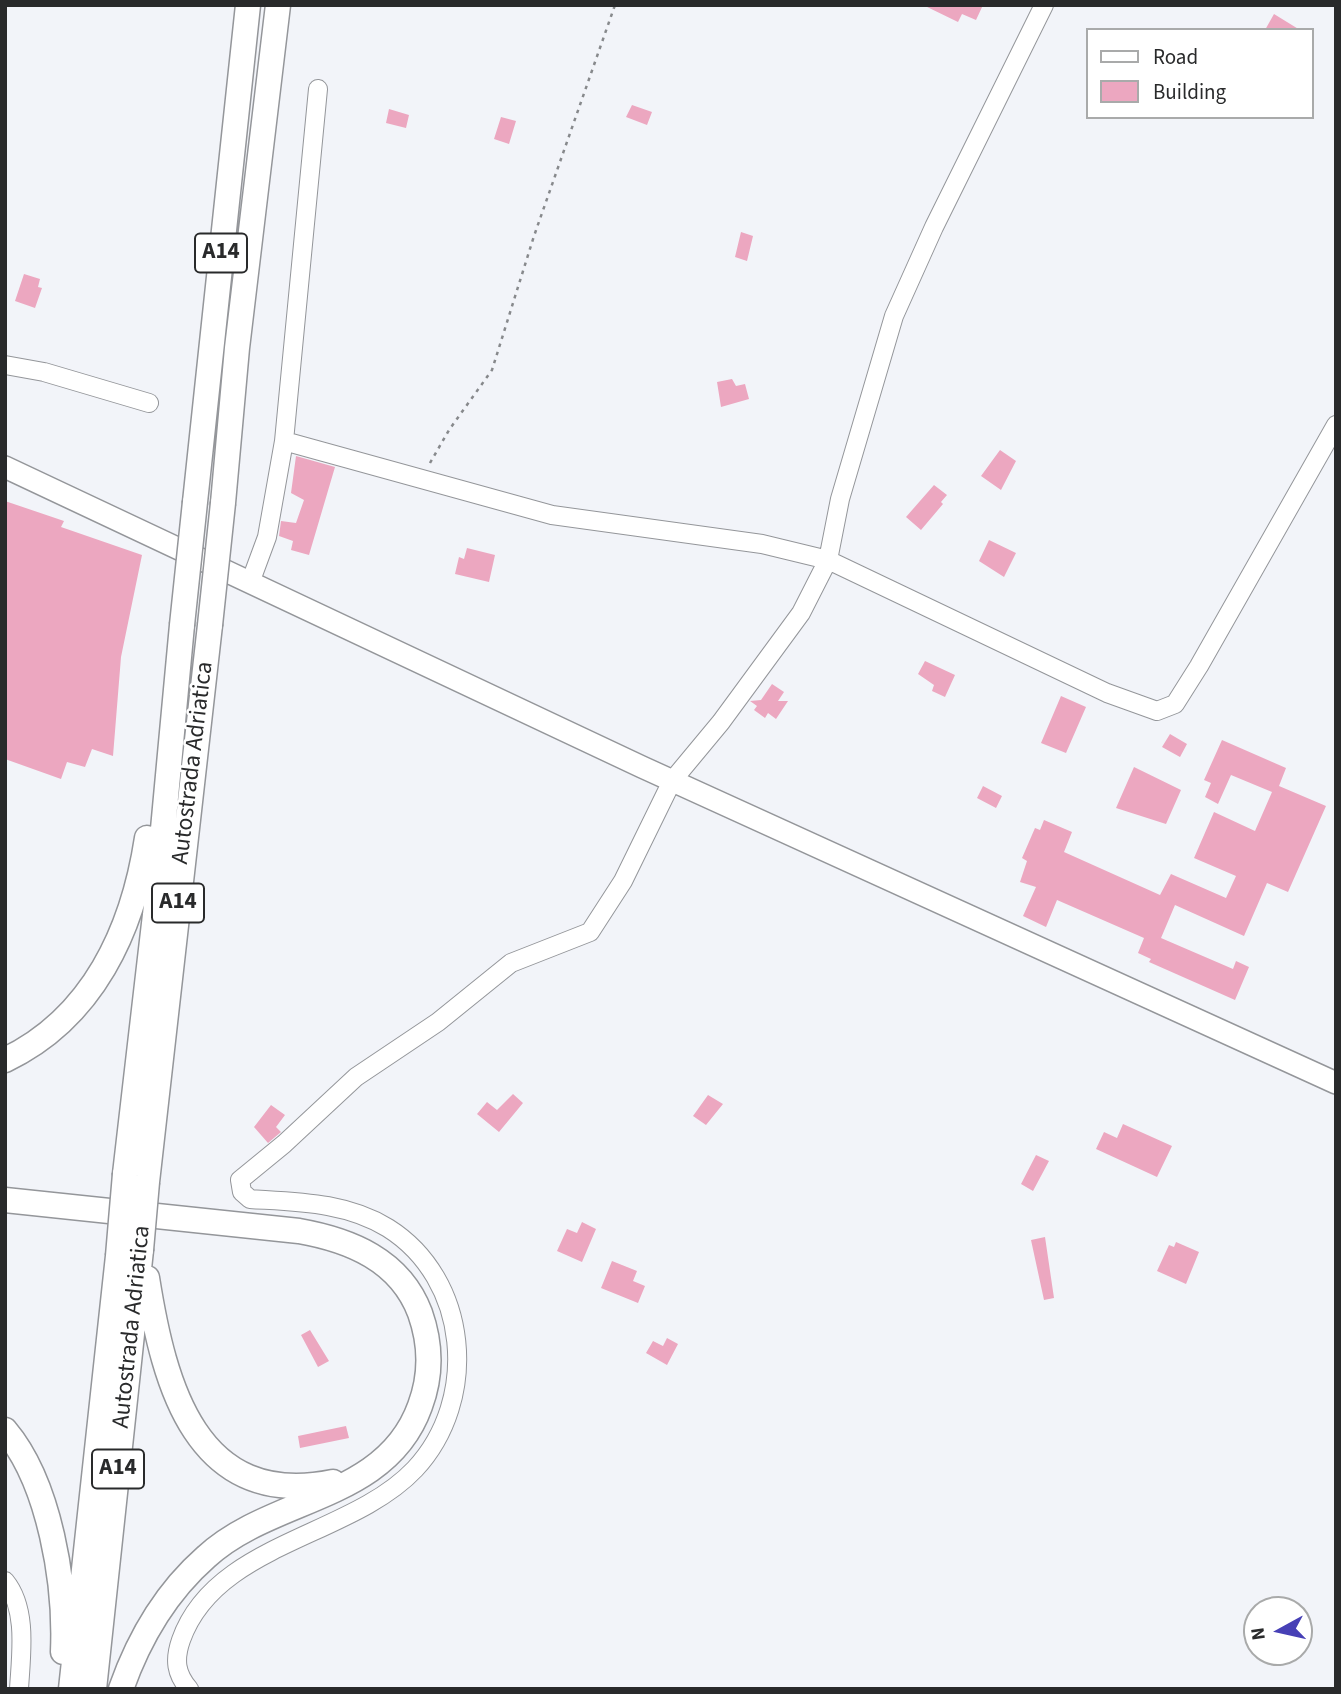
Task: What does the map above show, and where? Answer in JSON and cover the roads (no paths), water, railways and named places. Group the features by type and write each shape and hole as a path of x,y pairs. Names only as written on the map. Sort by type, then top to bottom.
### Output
{"highway":[{"name":"Autostrada Adriatica","path":"94,1689 176,668 248,5"},
{"name":"Autostrada Adriatica","path":"136,1178 211,625 237,348 278,5"},
{"name":"A14","path":"5,1060 31,1046 70,1014 100,976 113,953 131,909 144,861 165,711 176,668"},
{"path":"5,1200 299,1231 341,1240 372,1255 399,1278 418,1308 429,1348 426,1391 408,1432 383,1460 347,1487 231,1537 208,1554 164,1602 144,1633 121,1689"},
{"name":"Autostrada Adriatica","path":"71,1689 129,1253"},
{"path":"129,1253 171,1387 180,1409 205,1447 238,1473 290,1488 335,1482 367,1471"},
{"path":"5,1430 39,1489 57,1567 64,1638 62,1689"}],"main road":[{"path":"5,467 673,781 1336,1083"}],"street":[{"path":"189,1689 177,1675 176,1658 185,1630 206,1600 247,1565 375,1499 416,1468 444,1422 458,1367 458,1337 451,1309 435,1274 411,1245 387,1227 340,1208 316,1203 250,1199 242,1192 240,1180 284,1144 356,1077 438,1021 511,963 590,932 623,881 673,781 721,722 801,613 828,560 840,499 894,316 934,227 1044,5"},
{"path":"250,583 267,537 284,441 317,89"},
{"path":"5,365 44,372 149,403"},
{"path":"284,441 420,481 552,515 762,544 828,560 1107,693 1157,711 1175,704 1181,695 1336,425"},
{"path":"5,1581 16,1598 21,1626 19,1689"}]}
